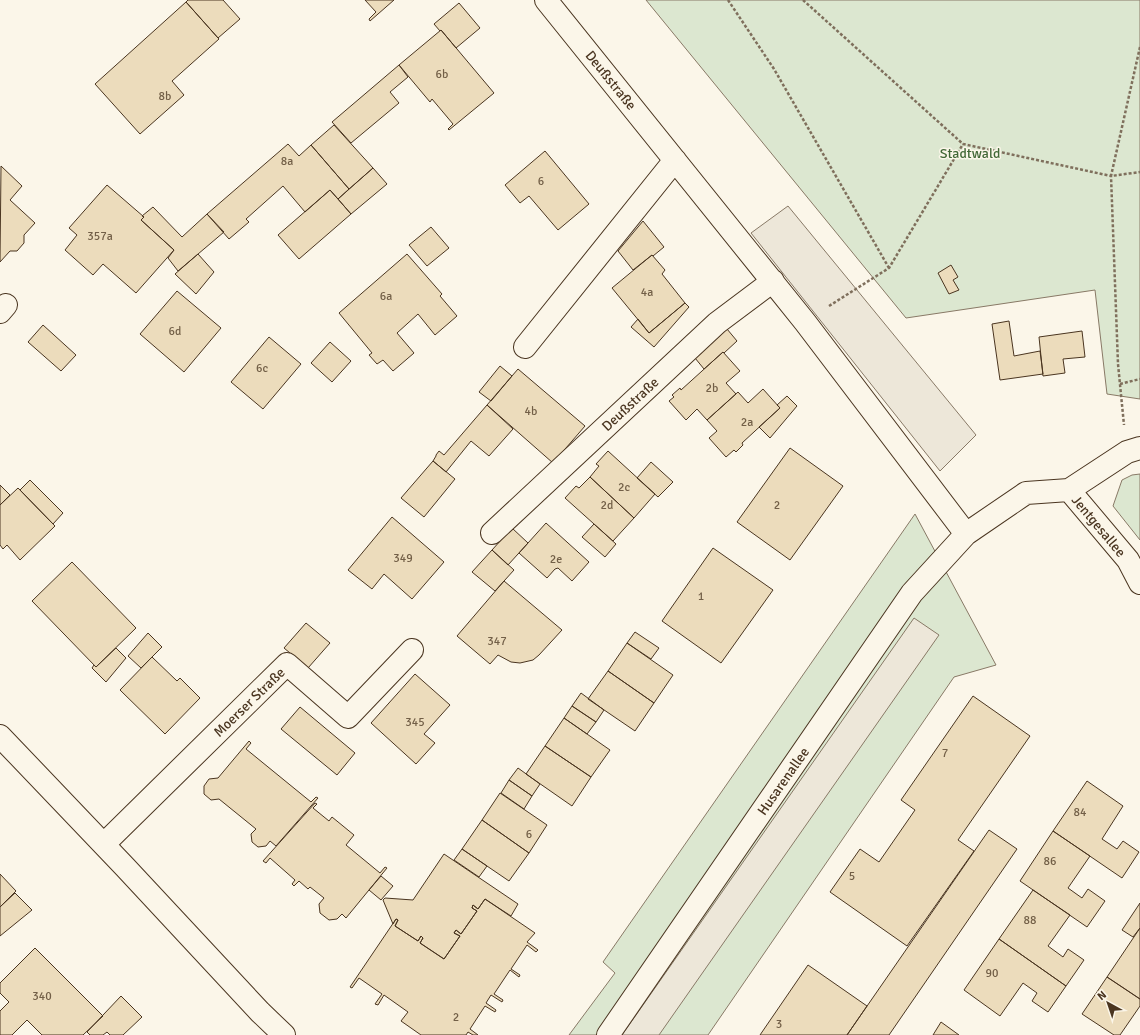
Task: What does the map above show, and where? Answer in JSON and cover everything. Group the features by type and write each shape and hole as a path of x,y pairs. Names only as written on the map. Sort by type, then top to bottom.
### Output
{"street":[{"name":"Deußstraße","path":"546,0 773,281 966,534"},
{"path":"525,347 675,160"},
{"name":"Deußstraße","path":"492,532 717,323 773,281"},
{"path":"1069,490 1133,450"},
{"name":"Husarenallee","path":"608,1035 912,593 966,534 1026,493 1069,490"},
{"name":"Jentgesallee","path":"1069,490 1128,560 1140,583"},
{"name":"Moerser Straße","path":"104,844 287,664 348,717 412,650"},
{"path":"0,736 104,844 260,1012 284,1035"}],"path":[{"path":"728,0 774,69 889,268"},
{"path":"803,0 963,144 1111,176 1140,172"},
{"path":"1133,450 1120,384 1118,364 1111,176 1140,47"},
{"path":"805,322 889,268 963,144"},
{"path":"1120,384 1140,379"}],"green space":[{"name":"Stadtwald","path":"646,0 1140,0 1140,399 1107,394 1095,290 906,318"},
{"path":"1140,474 1140,540 1113,506 1122,480 1132,475"},
{"path":"915,514 996,665 954,677 708,1035 569,1035 615,973 603,962"}],"shaded area":[{"path":"788,206 976,435 940,471 751,233"},
{"path":"914,618 939,635 659,1035 622,1035"}],"building":[{"path":"188,0 223,0 240,19 218,38 186,2"},
{"path":"365,0 394,0 370,21 369,19 376,12"},
{"path":"186,2 219,39 172,81 184,95 140,134 95,84"},
{"path":"459,3 480,28 456,48 434,24"},
{"path":"441,30 494,93 449,130 448,129 453,124 432,99 430,102 399,65"},
{"path":"399,65 408,77 390,92 399,103 351,143 332,122"},
{"path":"334,125 373,168 349,189 311,145"},
{"path":"288,144 299,156 311,145 349,189 338,199 330,190 305,212 283,186 246,219 249,222 229,239 207,214"},
{"path":"545,151 589,204 558,230 529,196 520,203 505,185"},
{"path":"1,166 22,186 10,200 35,223 24,235 24,243 17,251 10,251 0,262"},
{"path":"373,168 387,184 351,214 338,199"},
{"path":"107,185 144,217 141,220 174,250 136,293 103,264 93,275 65,250 77,235 69,228"},
{"path":"330,190 351,214 299,259 278,235"},
{"path":"153,207 182,237 207,214 224,232 178,271 168,258 174,250 141,220 144,217 142,216"},
{"path":"643,221 664,247 633,270 618,251"},
{"path":"431,227 449,248 427,266 409,245"},
{"path":"198,254 214,272 196,294 175,274"},
{"path":"407,254 442,294 440,296 457,316 435,335 418,314 397,333 414,353 393,371 383,360 377,364 369,355 372,353 339,313"},
{"path":"652,255 665,270 662,274 685,303 649,333 612,288"},
{"path":"951,265 958,277 953,280 959,290 949,294 938,273"},
{"path":"177,291 221,328 184,372 140,334"},
{"path":"685,303 689,307 654,347 631,327 638,319 649,333"},
{"path":"1009,321 1014,356 1040,351 1043,374 1000,380 992,324"},
{"path":"43,325 76,355 61,371 28,342"},
{"path":"727,329 737,341 704,369 695,358"},
{"path":"1082,331 1085,357 1063,359 1065,373 1043,376 1039,337"},
{"path":"269,337 301,364 263,409 231,382"},
{"path":"330,342 351,361 332,382 311,363"},
{"path":"723,352 740,371 726,383 736,394 707,420 697,409 686,420 669,401 674,397 672,395 680,388 681,390"},
{"path":"500,366 512,376 491,401 479,392"},
{"path":"518,369 585,426 553,463 487,405"},
{"path":"763,389 780,408 742,443 743,445 736,452 734,450 726,457 709,438 717,431 707,420 738,392 748,403"},
{"path":"787,396 797,406 770,438 759,427 780,408 777,405"},
{"path":"487,405 513,429 489,456 471,441 446,472 433,461 436,455 439,451 444,455"},
{"path":"790,448 843,486 790,560 737,522"},
{"path":"608,451 655,494 634,518 590,477 599,466 596,464"},
{"path":"433,461 455,479 424,517 401,498"},
{"path":"651,462 673,482 658,497 637,478"},
{"path":"590,477 634,518 613,541 565,498 576,486 579,488"},
{"path":"30,480 63,513 53,524 20,490"},
{"path":"0,485 10,495 0,505"},
{"path":"18,488 55,526 20,560 7,545 3,549 0,545 0,505"},
{"path":"392,517 444,562 412,599 384,574 372,589 348,570"},
{"path":"546,523 589,562 572,581 558,568 555,569 547,578 519,553"},
{"path":"594,524 616,544 605,557 582,537"},
{"path":"512,528 528,543 508,565 492,550"},
{"path":"713,548 773,590 721,663 662,621"},
{"path":"492,550 514,570 495,591 472,572"},
{"path":"72,562 136,628 96,667 32,601"},
{"path":"504,581 562,630 533,660 520,663 511,662 498,655 490,664 457,636"},
{"path":"306,623 330,643 308,668 284,648"},
{"path":"635,632 659,648 651,659 627,643"},
{"path":"148,633 162,647 141,668 128,656"},
{"path":"627,643 673,675 654,703 608,671"},
{"path":"116,648 126,658 106,682 92,668 94,665 96,667"},
{"path":"152,657 177,681 180,678 200,698 165,734 120,690"},
{"path":"608,671 654,703 635,731 588,699"},
{"path":"415,674 450,705 424,734 435,743 416,764 371,723"},
{"path":"581,693 604,710 596,722 572,706"},
{"path":"973,696 1030,736 958,840 974,851 907,946 830,892 860,849 879,862 915,810 901,800"},
{"path":"572,706 596,722 587,734 564,718"},
{"path":"300,707 355,753 337,775 281,729"},
{"path":"564,718 610,750 591,777 545,746"},
{"path":"249,741 251,743 246,749 311,802 316,797 318,798 276,846 270,841 266,846 258,847 252,842 251,834 256,829 219,799 211,800 204,794 204,786 209,779 218,778"},
{"path":"545,746 591,777 572,806 526,774"},
{"path":"518,768 540,784 532,796 509,780"},
{"path":"509,780 532,796 524,809 501,793"},
{"path":"1087,781 1123,806 1102,839 1117,849 1123,841 1139,852 1122,878 1053,831"},
{"path":"500,793 547,825 529,853 482,820"},
{"path":"315,803 317,804 313,808 329,821 332,817 354,835 346,845 380,873 385,867 387,868 346,918 342,914 337,919 329,920 320,913 319,904 324,898 310,887 308,889 299,881 294,886 292,884 295,880 270,858 266,863 263,861"},
{"path":"482,820 529,853 509,881 462,849"},
{"path":"989,830 1017,849 889,1035 847,1035"},
{"path":"1053,831 1090,856 1068,888 1082,898 1088,889 1105,901 1087,927 1020,881"},
{"path":"462,849 487,866 479,877 454,860"},
{"path":"444,854 518,904 511,916 485,899 478,909 473,905 472,908 477,911 461,934 456,930 454,933 460,936 444,959 420,943 423,938 421,936 418,941 395,926 398,920 396,919 393,924 383,900 385,898 413,900"},
{"path":"0,874 16,891 0,907"},
{"path":"381,876 393,886 381,900 369,890"},
{"path":"1033,890 1070,915 1048,946 1063,957 1068,949 1084,960 1066,986 999,939"},
{"path":"15,893 32,910 0,936 0,907"},
{"path":"485,899 535,933 527,942 538,950 536,952 527,945 511,969 520,975 519,977 510,970 494,994 503,1000 502,1002 491,995 486,1003 496,1010 495,1012 485,1006 470,1029 478,1035 473,1035 468,1032 466,1035 421,1035 401,1021 408,1012 384,995 378,1005 375,1004 382,994 359,978 352,988 350,987 396,919 398,920 395,926 418,941 421,936 423,938 420,943 444,959 460,936 454,933 456,930 461,934 477,911 472,908 473,905 478,909"},
{"path":"1140,903 1140,928 1133,937 1122,930"},
{"path":"1140,928 1140,999 1107,977"},
{"path":"999,939 1066,986 1048,1012 1032,1001 1037,993 1023,983 1000,1016 964,990"},
{"path":"35,948 103,1016 83,1035 42,1035 27,1020 12,1035 0,1035 0,1011 9,1002 0,993 0,983"},
{"path":"808,965 867,1006 847,1035 760,1035"},
{"path":"1107,977 1140,999 1140,1006 1120,1035 1114,1035 1082,1014"},
{"path":"121,996 142,1017 123,1035 110,1035 107,1032 103,1035 90,1035 87,1032"},
{"path":"941,1022 959,1035 933,1035"}]}
